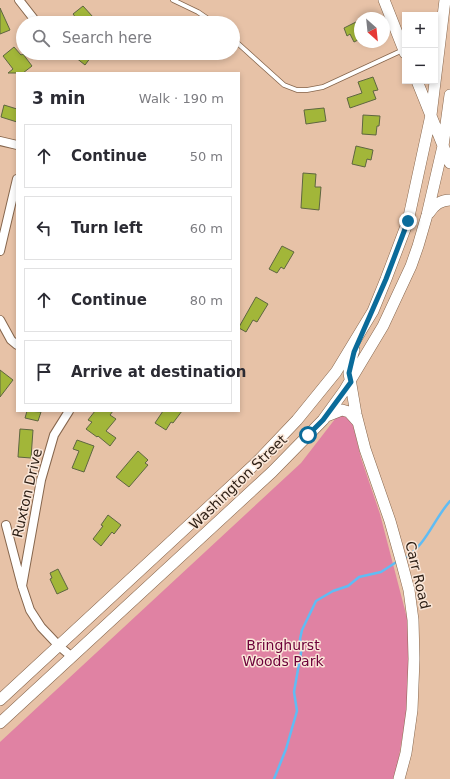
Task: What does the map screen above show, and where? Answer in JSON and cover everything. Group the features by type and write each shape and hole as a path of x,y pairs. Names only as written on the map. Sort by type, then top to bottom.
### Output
{"main road":[{"path":"384,0 403,48"},
{"path":"438,36 442,23 445,1"},
{"name":"Washington Street","path":"0,700 256,463 297,420 336,372 373,312 408,221 430,115 442,23"},
{"path":"417,84 450,163"},
{"name":"Washington Street","path":"0,723 266,478 323,420 347,387 383,326 413,259 427,216 443,146 450,95"},
{"path":"427,216 436,204 445,200 450,200"},
{"name":"Carr Road","path":"373,312 354,352 347,387 354,398 365,449 390,521 409,590 413,620 414,659 412,710 406,753 399,779"},
{"path":"314,399 331,390 347,387"},
{"path":"323,420 329,415 342,410 348,412 358,422"}],"street":[{"path":"19,0 32,16"},
{"path":"0,141 16,145"},
{"path":"0,251 16,183"},
{"path":"0,320 11,340 16,344"},
{"name":"Ruxton Drive","path":"22,586 41,480 54,436 68,412"},
{"path":"6,525 30,610 41,627 72,657"}],"lane":[{"path":"173,0 204,16"},
{"path":"240,45 284,85 296,90 323,87 402,52"}],"green space":[{"name":"Bringhurst Woods Park","path":"340,415 346,416 353,425 361,458 380,514 407,618 410,661 407,710 397,768 393,779 0,779 0,742 301,463 335,419"}],"building":[{"path":"83,6 92,16 75,16 73,14"},
{"path":"0,8 10,30 0,34"},
{"path":"354,23 354,42 350,34 347,36 344,28"},
{"path":"14,47 16,49 16,60 28,60 32,66 24,72 8,73 13,69 3,56"},
{"path":"79,60 89,60 85,65"},
{"path":"373,77 378,90 373,91 376,99 350,108 347,98 362,93 358,82"},
{"path":"4,105 16,109 16,122 1,117"},
{"path":"324,108 326,121 306,124 304,110"},
{"path":"363,115 380,116 376,135 362,134"},
{"path":"356,146 373,150 371,160 367,159 365,167 352,164"},
{"path":"303,173 316,174 315,187 321,187 319,210 301,208"},
{"path":"282,246 294,252 284,269 281,267 277,273 269,269"},
{"path":"256,297 268,304 257,322 253,320 246,332 240,329 240,325"},
{"path":"0,370 13,380 0,397"},
{"path":"27,412 41,412 38,421 25,418"},
{"path":"94,412 112,412 110,415 116,419 106,431 116,438 110,446 98,436 97,437 86,429 92,422 88,420"},
{"path":"162,412 181,412 173,423 171,422 166,430 155,423"},
{"path":"20,429 33,430 31,458 18,457"},
{"path":"77,440 94,446 84,472 72,468 79,451 73,449"},
{"path":"138,451 148,460 145,463 148,465 129,487 116,477"},
{"path":"108,515 121,525 114,534 112,532 101,546 93,539 103,526 101,525"},
{"path":"58,569 68,589 57,594 50,579 52,578 50,573"}],"waterway":[{"path":"405,558 419,546 450,501"},
{"path":"274,779 286,749 297,711 294,692 302,647 300,639 302,630 316,601 333,591 348,586 359,577 381,572 398,561"}],"route":[{"path":"308,435 323,420 351,382 349,373 350,363 373,312 408,221"}]}
